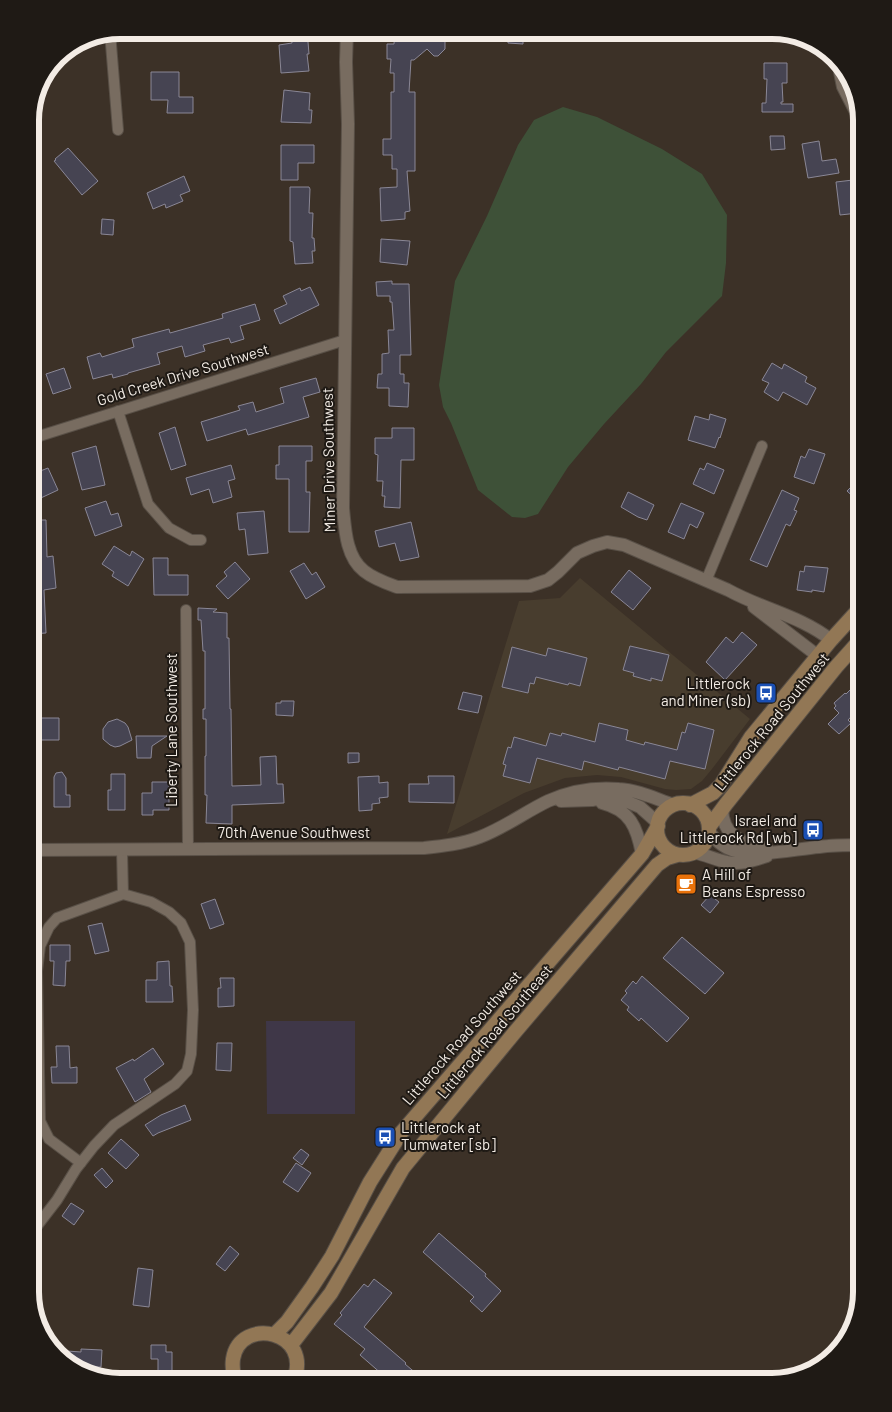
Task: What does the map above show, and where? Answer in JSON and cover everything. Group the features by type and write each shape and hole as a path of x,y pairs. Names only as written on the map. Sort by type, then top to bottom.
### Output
{"main road":[{"name":"Littlerock Road Southwest","path":"690,804 713,793 721,785 751,737 853,616"},
{"name":"Littlerock Road Southwest","path":"709,830 722,809 853,648"},
{"path":"690,804 703,813 709,830 705,844 696,852 677,855 668,851 662,844 658,835 658,824 662,815 674,805 690,804"},
{"name":"Littlerock Road Southwest","path":"275,1334 291,1316 322,1271 370,1182 401,1133 642,854 658,824"},
{"name":"Littlerock Road Southeast","path":"291,1345 331,1294 403,1168 515,1032 657,865 667,858 677,855"},
{"path":"234,1373 232,1367 234,1354 240,1344 250,1336 263,1333 275,1334 284,1338 291,1345 296,1354 297,1373"}],"street":[{"name":"Miner Drive Southwest","path":"347,39 343,508 348,545 364,571 379,580 397,587 530,586 548,580 577,554 607,542 624,545 804,622 831,640"},
{"path":"111,40 118,130"},
{"path":"839,74 842,88 852,107"},
{"name":"Gold Creek Drive Southwest","path":"39,436 345,340"},
{"path":"118,411 148,504 169,528 191,540 201,540"},
{"path":"706,581 762,446"},
{"name":"Miner Drive Southwest","path":"740,596 818,656"},
{"name":"Liberty Lane Southwest","path":"186,610 188,850"},
{"name":"70th Avenue Southwest","path":"39,850 424,848 447,846 482,837 548,801 579,791 620,788 674,805"},
{"name":"70th Avenue Southwest","path":"548,801 592,800 608,797 632,803 648,813 658,824"},
{"path":"592,800 614,806 629,818 640,839 642,854"},
{"path":"722,809 728,830 737,838 778,852"},
{"path":"709,830 716,840 724,846 739,852 778,852 821,846 853,845"},
{"path":"122,850 123,894"},
{"path":"696,852 727,862 738,863 750,862 778,852"},
{"path":"39,952 49,927 57,918 123,894 151,902 169,912 181,923 190,942 193,1010 191,1054 187,1071 175,1084 114,1125 81,1163 39,1223"},
{"path":"39,1084 40,1121 49,1139 81,1163"},
{"path":"232,1367 232,1373"}],"shaded area":[{"path":"580,578 750,719 702,781 691,789 665,789 621,777 597,775 565,778 524,793 447,834 519,601 560,598"},
{"path":"266,1021 355,1021 355,1114 267,1114"}],"green space":[{"path":"563,107 597,117 662,149 702,174 727,215 726,263 722,296 666,352 641,384 604,424 568,467 538,514 525,518 512,517 478,490 443,407 439,385 455,281 487,216 518,145 534,120"}],"building":[{"path":"292,39 308,39 309,71 281,73 279,45 292,43"},
{"path":"394,39 445,41 445,49 438,56 434,56 427,49 414,60 411,60 409,92 415,92 415,171 407,171 410,211 405,212 405,219 381,221 380,188 397,187 397,169 392,169 392,155 383,155 383,139 391,139 391,92 394,92 394,73 390,73 391,59 387,59 387,44 394,44"},
{"path":"508,39 523,39 523,44 508,43"},
{"path":"764,63 787,63 787,83 782,83 783,102 781,104 793,104 793,112 762,112 762,103 766,103 767,79 764,79"},
{"path":"151,72 179,72 179,97 193,97 193,113 167,113 168,100 151,100"},
{"path":"284,90 310,93 309,110 312,110 311,123 281,122"},
{"path":"770,136 784,136 785,149 771,150"},
{"path":"819,141 822,161 836,159 839,173 808,178 802,144"},
{"path":"281,145 314,145 314,163 298,163 298,180 281,180"},
{"path":"68,148 98,181 82,195 54,161"},
{"path":"184,176 190,191 180,195 183,201 166,208 165,204 153,209 147,193"},
{"path":"853,180 853,214 840,215 836,182"},
{"path":"290,187 309,187 310,189 309,213 313,213 312,238 314,238 315,251 312,251 313,263 295,264 293,242 290,241"},
{"path":"102,219 114,220 113,235 101,234"},
{"path":"381,239 410,241 407,265 380,262"},
{"path":"392,281 392,284 409,284 411,355 400,355 400,374 404,374 404,383 409,383 408,407 389,406 389,388 377,388 378,374 382,374 382,354 389,353 388,330 394,330 390,296 377,296 376,282"},
{"path":"310,287 319,305 280,324 274,310 287,304 283,296 300,288 301,291"},
{"path":"255,304 260,320 240,326 244,339 231,343 229,338 203,345 205,351 185,357 182,346 157,353 160,364 113,378 112,374 93,379 87,357 100,353 102,357 134,347 132,339 169,329 170,333 223,318 222,314"},
{"path":"772,363 782,369 784,364 807,377 805,382 816,388 807,405 783,392 778,401 764,392 769,383 762,380"},
{"path":"64,368 71,388 53,394 46,374"},
{"path":"316,378 320,392 303,397 309,417 248,435 246,429 207,441 201,422 240,410 238,406 253,402 256,412 284,403 280,388"},
{"path":"710,414 726,419 715,448 688,440 695,416 709,420"},
{"path":"175,427 186,465 171,470 159,433"},
{"path":"392,428 414,428 414,460 401,460 400,508 384,507 385,496 382,496 383,481 377,481 378,455 375,454 375,438 392,438"},
{"path":"96,446 105,485 82,490 72,453"},
{"path":"279,446 312,446 312,461 306,461 306,492 310,492 309,532 289,532 289,479 276,479 276,465 279,465"},
{"path":"809,449 825,454 814,484 794,477 801,456 805,458"},
{"path":"707,463 724,470 714,494 693,484 700,468 704,470"},
{"path":"231,465 235,479 228,481 232,497 213,503 209,489 191,495 186,478"},
{"path":"48,468 58,490 39,499 39,472"},
{"path":"853,485 853,497 847,491"},
{"path":"782,490 799,498 794,510 797,511 790,526 786,524 767,567 750,560"},
{"path":"628,492 654,505 647,520 621,507"},
{"path":"106,501 111,515 118,513 122,526 95,536 85,508"},
{"path":"681,503 704,513 697,528 690,524 684,539 668,532"},
{"path":"264,511 268,553 248,555 245,529 239,530 237,513"},
{"path":"39,520 46,520 47,557 53,556 56,588 44,590 46,633 39,633"},
{"path":"411,522 419,557 400,561 395,543 379,547 375,531"},
{"path":"114,546 130,556 132,551 144,559 128,586 112,576 114,572 102,564"},
{"path":"153,558 168,558 168,575 188,575 188,595 154,595"},
{"path":"235,562 250,579 228,599 216,586 227,576 224,572"},
{"path":"304,563 312,575 316,572 325,587 306,599 290,571"},
{"path":"805,566 828,568 824,592 797,590 800,571 804,572"},
{"path":"629,570 651,588 633,610 611,592"},
{"path":"198,608 217,609 213,612 227,613 232,786 261,785 260,757 276,756 277,784 283,784 284,803 232,805 232,824 206,823 206,719 203,719 203,709 205,709 205,651 203,651 201,620 198,620"},
{"path":"742,632 757,645 725,680 706,662 726,637 733,643"},
{"path":"630,646 669,655 662,681 651,678 651,681 633,676 634,673 623,670"},
{"path":"512,647 546,656 548,648 587,658 580,686 536,677 534,684 530,683 528,693 502,687"},
{"path":"853,689 853,715 848,720 851,723 839,734 828,724 839,713 834,708 836,706 834,703"},
{"path":"463,692 482,696 478,713 458,709"},
{"path":"281,701 294,701 293,716 276,715 276,703 281,703"},
{"path":"41,718 59,718 59,740 41,740"},
{"path":"117,719 128,727 132,740 115,747 103,739 103,729 108,722"},
{"path":"599,723 628,730 626,740 644,745 645,742 677,750 682,732 685,733 688,723 714,730 705,769 670,761 665,779 619,767 618,770 584,761 582,770 537,758 530,783 503,776 506,765 503,764 508,747 511,748 514,737 546,746 550,733 561,736 562,733 595,742"},
{"path":"136,736 167,736 152,746 151,758 137,758"},
{"path":"348,753 359,753 359,762 348,763"},
{"path":"62,772 66,778 66,795 70,795 70,807 54,807 54,777 56,773"},
{"path":"111,774 125,774 125,810 108,810 108,790 111,790"},
{"path":"379,776 379,783 388,782 388,797 379,798 380,803 372,804 372,810 359,811 358,777"},
{"path":"428,776 454,776 454,803 409,802 409,784 429,784"},
{"path":"152,782 169,782 169,810 153,810 153,815 142,815 142,793 152,793"},
{"path":"710,895 719,902 710,913 701,905"},
{"path":"215,899 224,924 210,929 201,904"},
{"path":"102,923 109,951 95,954 88,926"},
{"path":"682,937 724,973 705,994 663,958"},
{"path":"50,945 70,945 70,961 66,961 65,986 53,985 54,961 50,961"},
{"path":"169,961 173,1002 146,1002 146,980 157,980 157,962"},
{"path":"642,976 689,1018 667,1042 641,1018 639,1021 627,1010 629,1007 621,1000 633,981 636,984"},
{"path":"220,978 234,978 234,1006 218,1007 218,988 221,988"},
{"path":"217,1043 232,1043 231,1071 216,1070"},
{"path":"56,1046 69,1046 70,1068 77,1067 77,1083 52,1083 51,1067 57,1067"},
{"path":"153,1048 164,1064 144,1079 151,1092 135,1102 116,1068 133,1059 134,1061"},
{"path":"185,1105 191,1120 153,1136 145,1125 161,1115"},
{"path":"121,1139 139,1155 126,1169 108,1153"},
{"path":"301,1149 309,1155 302,1165 293,1158"},
{"path":"296,1163 311,1173 298,1192 283,1182"},
{"path":"102,1168 113,1181 106,1188 94,1175"},
{"path":"71,1203 84,1211 74,1225 62,1216"},
{"path":"439,1233 486,1274 485,1276 501,1291 482,1312 470,1301 474,1297 423,1252"},
{"path":"230,1246 239,1254 225,1271 216,1264"},
{"path":"138,1268 153,1270 149,1307 133,1305"},
{"path":"374,1279 392,1293 364,1327 416,1373 381,1373 360,1355 365,1349 334,1324 342,1315 340,1313 364,1284 368,1287"},
{"path":"151,1345 166,1345 166,1352 172,1352 172,1373 158,1373 158,1359 151,1359"},
{"path":"81,1349 102,1350 101,1367 88,1367 67,1354 67,1351 81,1352"}],"place":[{"name":"Littlerock and Miner (sb)","path":"766,693"},
{"name":"Israel and Littlerock Rd [wb]","path":"813,830"},
{"name":"A Hill of Beans Espresso","path":"686,884"},
{"name":"Littlerock at Tumwater [sb]","path":"385,1137"}]}
